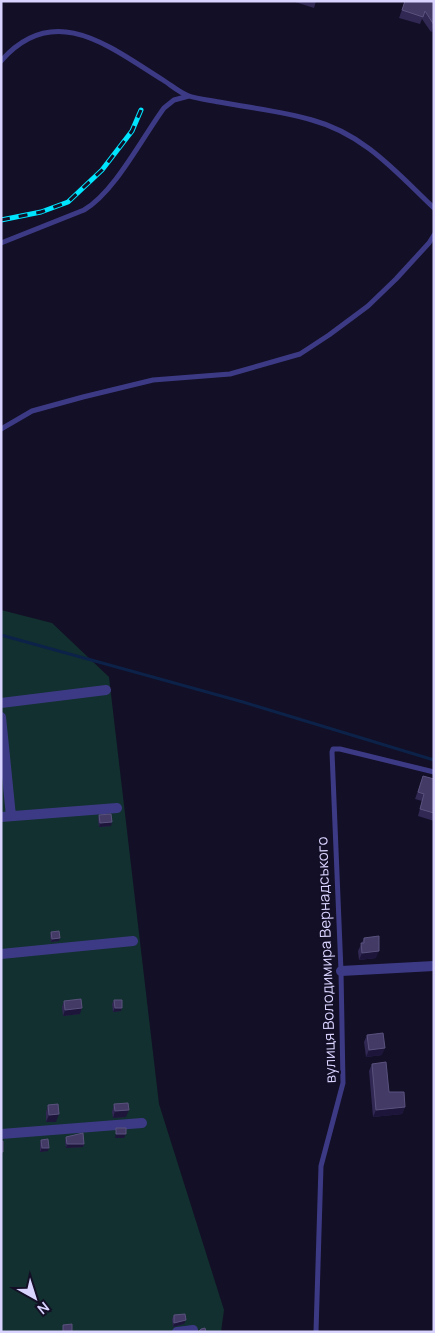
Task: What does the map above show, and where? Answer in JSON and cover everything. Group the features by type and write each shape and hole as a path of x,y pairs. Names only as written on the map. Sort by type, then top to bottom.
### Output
{"street":[{"path":"1,703 106,690"},
{"path":"1,717 6,817 117,808"},
{"path":"1,954 134,941"},
{"path":"341,972 434,966"},
{"path":"1,1134 142,1123"},
{"path":"176,1332 193,1330"}],"lane":[{"path":"1,61 27,38 46,30 64,29 81,32 98,39 189,96 312,120 345,131 380,156 434,208"},
{"path":"1,242 93,205 109,188 164,108 174,100 189,96"},
{"path":"1,429 32,411 83,397 153,380 230,374 300,354 330,335 368,306 429,244 434,235"},
{"name":"вулиця Володимира Вернадського","path":"316,1332 322,1166 343,1084 341,972 332,750 335,748 340,749 434,772"}],"green space":[{"path":"1,610 52,623 109,677 159,1104 224,1310 221,1332 1,1332"}],"building":[{"path":"405,1 434,1 434,25 425,11 423,17 402,10"},
{"path":"423,776 434,779 434,813 420,809 424,794 418,792"},
{"path":"111,814 112,822 100,823 99,815"},
{"path":"59,931 60,938 52,939 51,932"},
{"path":"379,936 379,951 362,953 361,943 364,943 364,938"},
{"path":"81,999 82,1008 65,1010 64,1001"},
{"path":"114,1000 122,1000 122,1008 115,1008"},
{"path":"383,1033 385,1048 369,1050 367,1035"},
{"path":"386,1062 389,1092 404,1092 405,1107 376,1110 372,1064"},
{"path":"128,1103 129,1110 115,1111 114,1104"},
{"path":"58,1104 59,1114 49,1115 48,1105"},
{"path":"116,1128 126,1128 126,1134 116,1134"},
{"path":"83,1133 84,1144 67,1144 66,1137"},
{"path":"48,1139 49,1148 42,1148 41,1140"},
{"path":"1,1141 3,1141 3,1152 1,1152"},
{"path":"185,1314 186,1320 174,1323 174,1315"},
{"path":"72,1324 72,1332 63,1332 63,1325"},
{"path":"205,1328 206,1332 198,1332 201,1329"}],"waterway":[{"path":"1,635 243,702 434,760"}],"railway":[{"path":"1,220 41,212 68,202 102,170 132,131 141,110"}]}
